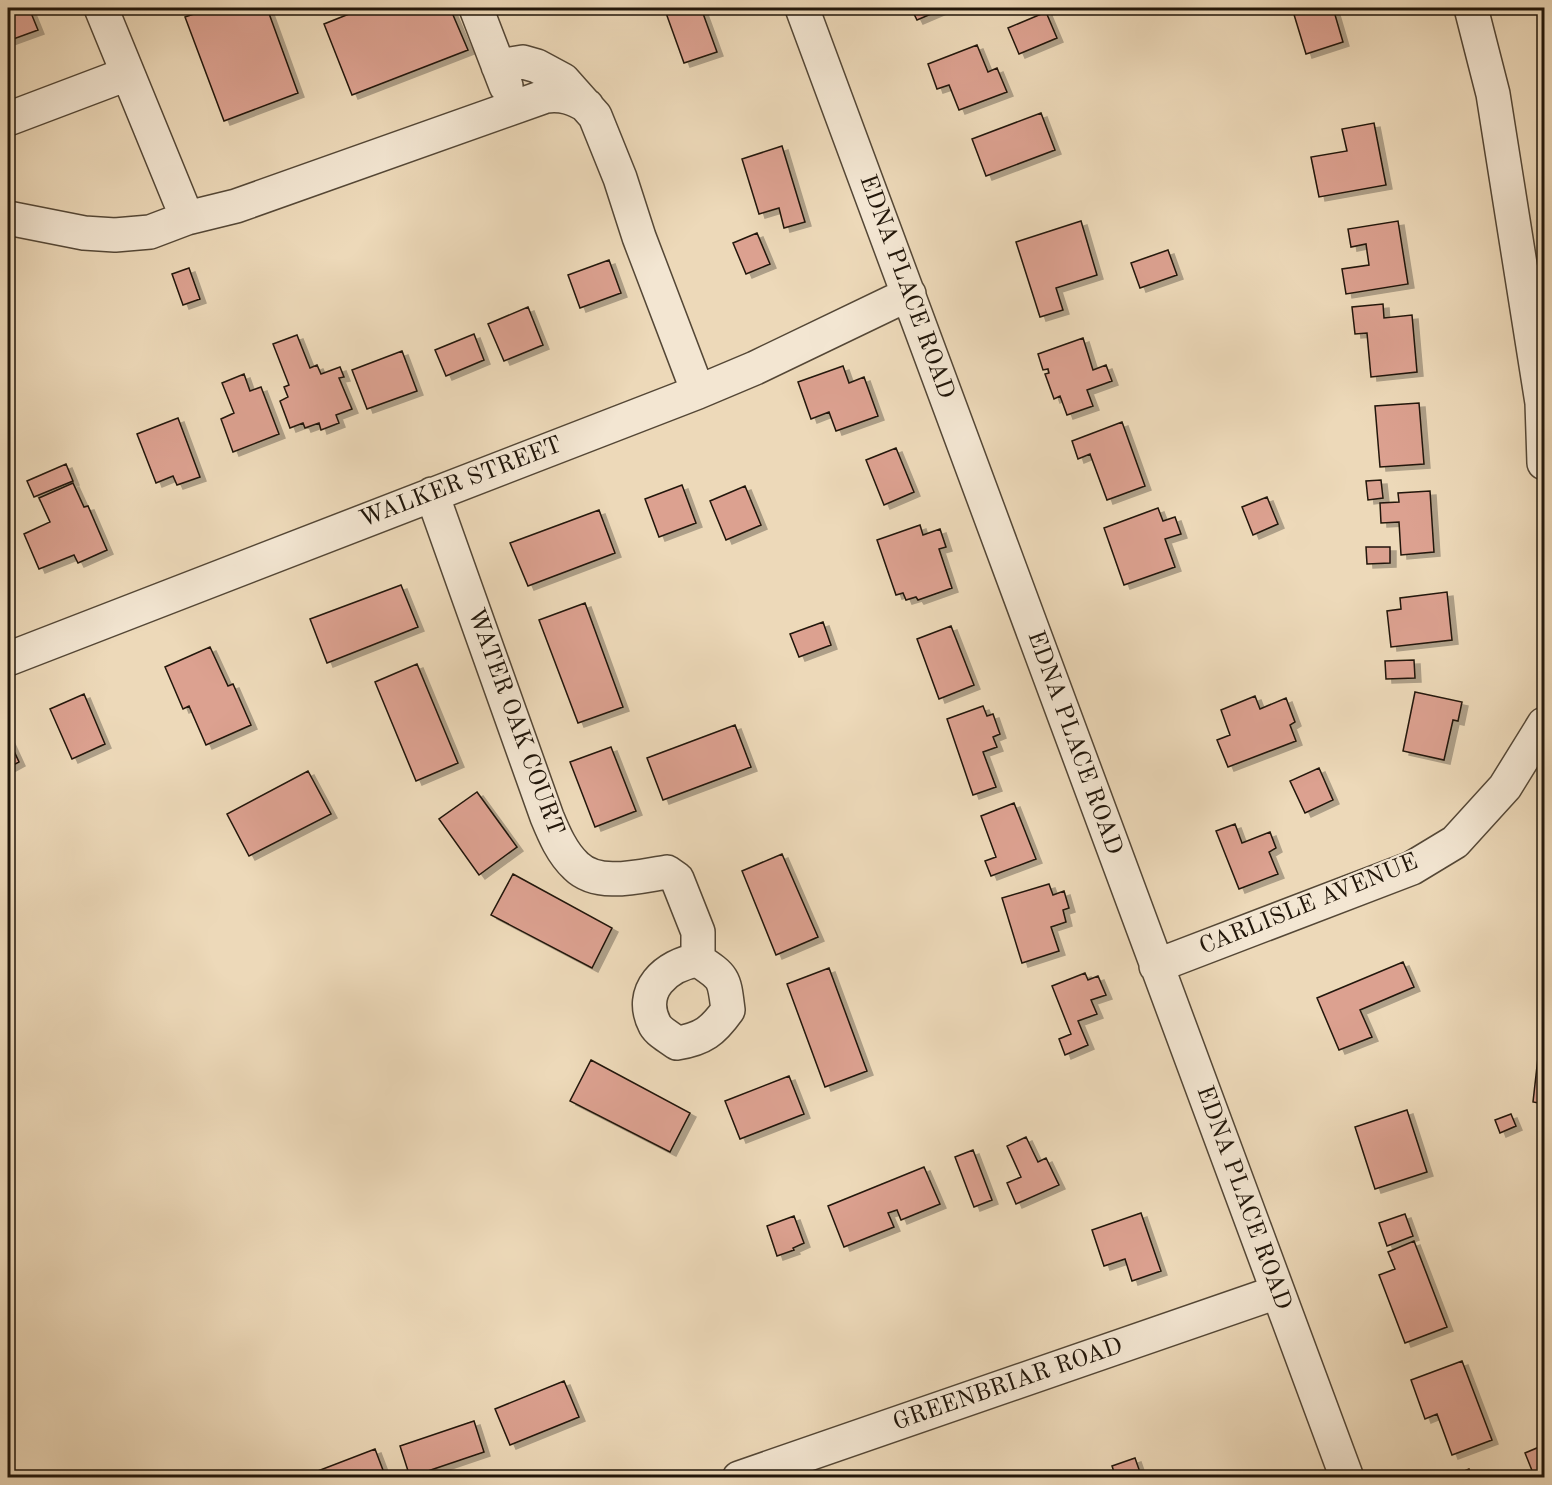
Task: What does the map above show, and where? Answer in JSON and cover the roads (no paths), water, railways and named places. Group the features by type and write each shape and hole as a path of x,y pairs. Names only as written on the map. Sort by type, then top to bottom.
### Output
{"street":[{"path":"101,8 187,218"},
{"path":"476,8 514,107"},
{"name":"EDNA PLACE ROAD","path":"802,8 1347,1478"},
{"path":"1471,8 1493,94 1542,403 1545,463"},
{"path":"498,66 523,62 537,66 563,80 595,117 620,178 639,237 698,392"},
{"path":"8,119 127,74"},
{"path":"8,218 84,233 115,235 150,232 187,218 236,206 546,96 560,95 587,106"},
{"name":"WALKER STREET","path":"8,659 698,392 755,368 909,294"},
{"name":"WATER OAK COURT","path":"432,494 546,817 560,845 576,867 600,878 624,878 667,872 677,879 698,932 698,960"},
{"name":"CARLISLE AVENUE","path":"1156,966 1412,868 1455,842 1505,787 1545,724"},
{"name":"GREENBRIAR ROAD","path":"739,1478 1277,1292"}]}
